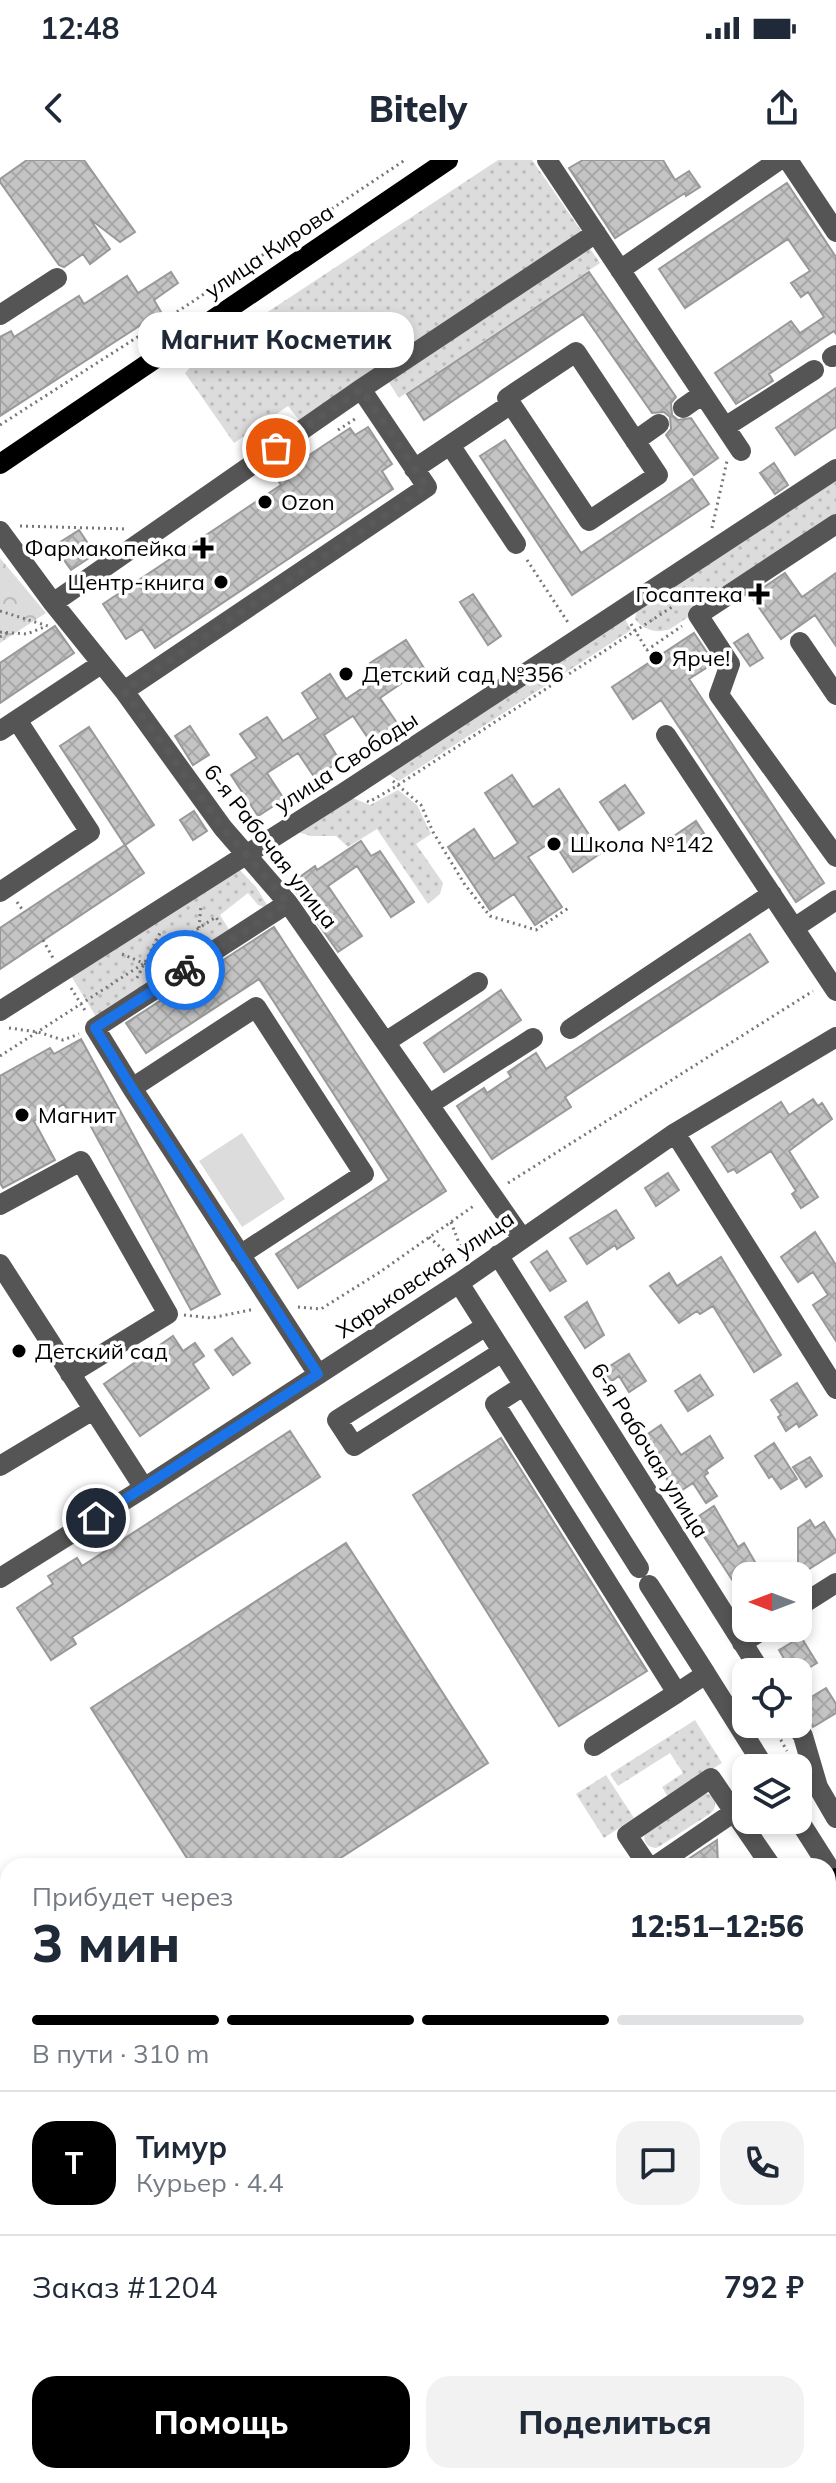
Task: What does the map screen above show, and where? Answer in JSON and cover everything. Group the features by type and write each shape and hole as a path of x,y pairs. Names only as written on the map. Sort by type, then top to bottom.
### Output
{"main road":[{"name":"улица Кирова","path":"0,464 448,160"}],"street":[{"path":"547,160 741,451"},
{"path":"620,270 779,160"},
{"path":"788,160 836,232"},
{"path":"55,616 147,538 361,389 596,233"},
{"path":"0,315 57,278"},
{"path":"576,352 635,441 658,475 589,521 507,398 576,352"},
{"path":"725,427 814,370"},
{"path":"124,691 427,487 361,389"},
{"path":"683,408 703,394"},
{"path":"414,469 511,404"},
{"path":"635,441 659,424"},
{"path":"450,445 516,544"},
{"name":"улица Свободы","path":"0,1011 345,792 836,469"},
{"path":"836,524 698,615 730,664 719,695 836,857"},
{"name":"6-я Рабочая улица","path":"8,528 55,616 124,691 244,854 288,903 522,1238"},
{"path":"800,642 836,695"},
{"path":"0,892 90,832 8,726 101,664"},
{"path":"666,735 832,986"},
{"path":"570,1029 772,894"},
{"path":"794,928 836,900"},
{"path":"288,903 95,1028 318,1374"},
{"path":"387,1041 478,982"},
{"path":"132,1088 256,1007 364,1174 240,1255"},
{"name":"Харьковская улица","path":"0,1578 464,1279 675,1133 836,1037"},
{"path":"430,1104 533,1038"},
{"path":"675,1133 836,1389"},
{"path":"0,1205 81,1161 168,1314 70,1374"},
{"name":"6-я Рабочая улица","path":"498,1255 752,1658"},
{"path":"0,1264 144,1488"},
{"path":"464,1279 486,1326 756,1754"},
{"path":"486,1326 337,1420 354,1446 502,1352"},
{"path":"523,1386 495,1404 677,1693"},
{"path":"0,1466 93,1410"},
{"path":"812,1598 836,1583"},
{"path":"594,1746 706,1674"},
{"path":"804,1738 818,1787 836,1818"},
{"path":"643,1858 627,1835 711,1778 732,1809"},
{"path":"667,1858 732,1813"},
{"path":"749,1834 766,1858"},
{"path":"808,1834 823,1858"}],"path":[{"path":"0,425 405,160"},
{"path":"8,528 127,528 147,538"},
{"path":"516,544 579,639"},
{"path":"0,611 55,616"},
{"path":"622,611 647,650 698,615"},
{"path":"0,635 27,634 55,616"},
{"path":"345,792 369,802 635,630"},
{"path":"376,770 399,784 421,805 433,832 465,885 490,916 536,930 570,907"},
{"path":"129,1006 143,964 175,898"},
{"path":"0,1056 216,917 231,940"},
{"path":"99,946 176,976"},
{"path":"168,1314 211,1318 273,1305 321,1309 380,1272 491,1193 832,986"},
{"path":"0,1026 63,1040 95,1028"},
{"path":"451,1222 464,1279"}],"green space":[{"path":"498,160 532,160 584,235 303,425 288,406 234,443 185,373 201,356"},
{"path":"587,244 600,263 399,398 386,378"},
{"path":"836,479 836,520 670,629 651,630 635,619 637,610"},
{"path":"0,558 46,613 0,643"},
{"path":"625,619 631,630 399,781 385,772"},
{"path":"398,790 417,805 431,834 416,844 443,883 440,894 428,904 377,829 348,847 336,836 311,836 298,832 348,796 370,805"},
{"path":"234,864 256,887 267,905 258,905 248,893 220,915 230,931 98,1020 68,971"},
{"path":"242,1133 285,1199 242,1227 199,1161"},
{"path":"695,1720 722,1763 668,1797 662,1787 683,1773 670,1753 618,1786 610,1774"},
{"path":"606,1775 634,1818 604,1838 576,1794"},
{"path":"704,1793 715,1800 711,1813 660,1846 648,1845 645,1832"}],"building":[{"path":"27,160 84,160 135,232 120,242 90,219 110,249 90,264 83,254 64,267 59,265 0,182"},
{"path":"583,160 663,160 675,180 689,171 700,187 686,196 685,193 615,238 569,168"},
{"path":"787,183 836,257 836,334 834,331 769,374 773,381 736,404 715,373 791,321 800,333 824,317 808,292 801,297 791,283 810,271 788,239 685,308 659,269"},
{"path":"171,272 178,283 154,300 161,312 0,416 0,337 11,331 14,337 79,296 84,304 127,276 138,293"},
{"path":"589,272 676,397 671,403 672,415 678,420 691,418 718,458 694,475 666,435 671,429 670,417 664,412 652,413 583,314 424,420 407,394"},
{"path":"836,388 836,427 795,455 776,428"},
{"path":"368,427 392,464 382,471 393,489 155,648 142,629 126,639 103,604 281,485 276,477 350,428 355,435"},
{"path":"505,440 581,553 692,479 709,504 572,595 480,456"},
{"path":"774,463 788,485 775,494 760,473"},
{"path":"79,530 95,554 71,570 54,546"},
{"path":"785,573 802,597 836,573 836,646 815,615 781,639 751,596"},
{"path":"473,594 501,636 488,645 460,602"},
{"path":"55,626 74,653 0,703 0,663"},
{"path":"694,633 714,663 689,679 824,883 796,902 661,700 633,719 612,687"},
{"path":"748,634 763,658 750,666 734,643"},
{"path":"406,640 424,668 380,698 397,723 370,741 353,716 324,735 340,761 315,778 298,753 267,773 284,799 258,816 231,775 257,758 240,734 267,717 283,741 318,718 302,693 330,674 346,699 379,677 370,663"},
{"path":"190,726 209,755 193,765 175,736"},
{"path":"89,727 154,825 125,845 60,746"},
{"path":"512,775 533,807 559,789 601,853 573,872 553,841 528,857 562,907 535,925 514,894 490,910 448,847 474,829 494,859 518,843 485,793"},
{"path":"625,785 644,813 619,830 600,802"},
{"path":"194,811 207,831 193,840 180,820"},
{"path":"696,821 705,835 683,850 674,836"},
{"path":"361,841 371,856 380,851 414,902 391,917 357,866 328,886 362,936 338,952 290,884 315,866 317,870"},
{"path":"125,845 144,873 0,969 0,928"},
{"path":"274,927 446,1191 298,1288 276,1254 389,1180 326,1082 259,979 146,1053 126,1023"},
{"path":"750,934 768,962 565,1097 571,1107 492,1159 457,1106 484,1088 487,1093 511,1077 508,1072 536,1053 546,1069"},
{"path":"501,990 521,1020 444,1072 424,1043"},
{"path":"81,1039 220,1294 191,1310 83,1112 72,1118 64,1104 34,1121 55,1160 3,1188 0,1183 0,1076 50,1048 54,1054"},
{"path":"813,1099 818,1106 822,1103 832,1119 789,1151 818,1197 801,1208 792,1194 796,1191 771,1151 737,1173 734,1169 728,1172 712,1147 781,1102 789,1115"},
{"path":"668,1173 679,1190 656,1206 645,1188"},
{"path":"616,1210 634,1238 617,1249 615,1245 587,1264 570,1238"},
{"path":"815,1232 836,1265 836,1341 813,1305 828,1295 813,1272 798,1282 781,1257"},
{"path":"547,1251 566,1281 550,1291 531,1262"},
{"path":"721,1257 781,1355 754,1372 713,1306 700,1314 697,1311 679,1323 650,1286 669,1273 677,1286"},
{"path":"587,1302 604,1335 585,1348 565,1317"},
{"path":"173,1336 183,1351 195,1343 204,1356 193,1364 209,1388 140,1436 104,1384"},
{"path":"232,1338 250,1363 233,1375 215,1350"},
{"path":"629,1354 646,1381 629,1392 619,1376 609,1383 602,1371"},
{"path":"700,1375 713,1395 688,1411 675,1391"},
{"path":"797,1383 817,1415 799,1427 797,1423 786,1431 778,1417 781,1415 771,1400"},
{"path":"661,1425 681,1455 710,1436 723,1458 706,1470 708,1473 704,1476 717,1496 706,1503 693,1483 676,1494 642,1438"},
{"path":"290,1431 320,1477 72,1637 76,1644 51,1660 17,1608 53,1584 48,1576 77,1558 82,1566"},
{"path":"501,1438 647,1671 559,1726 413,1495"},
{"path":"774,1443 797,1479 781,1489 772,1476 769,1478 755,1456"},
{"path":"810,1457 822,1476 806,1487 793,1467"},
{"path":"714,1506 738,1547 744,1543 755,1562 732,1562 732,1580 693,1520"},
{"path":"810,1520 815,1528 824,1522 836,1541 836,1552 812,1567 812,1562 798,1562 798,1528"},
{"path":"346,1543 488,1763 340,1858 187,1858 91,1708"},
{"path":"793,1642 804,1642 817,1663 812,1666 812,1658 784,1658 779,1650"},
{"path":"826,1688 836,1704 836,1713 813,1727 812,1726 812,1696"},
{"path":"717,1840 718,1858 690,1858"}],"way so far":[{"path":"185,970 288,903 223,828 124,691 427,487 361,389 276,448"}],"place":[{"name":"Магнит Косметик","path":"276,448"},
{"name":"Ozon","path":"265,502"},
{"name":"Фармакопейка","path":"203,548"},
{"name":"Центр-книга","path":"221,582"},
{"name":"Госаптека","path":"759,594"},
{"name":"Ярче!","path":"656,658"},
{"name":"Детский сад №356","path":"346,674"},
{"name":"Школа №142","path":"554,844"},
{"name":"Магнит","path":"22,1115"},
{"name":"Детский сад","path":"19,1351"}],"route":[{"path":"96,1518 318,1374 95,1028 185,970"}]}
